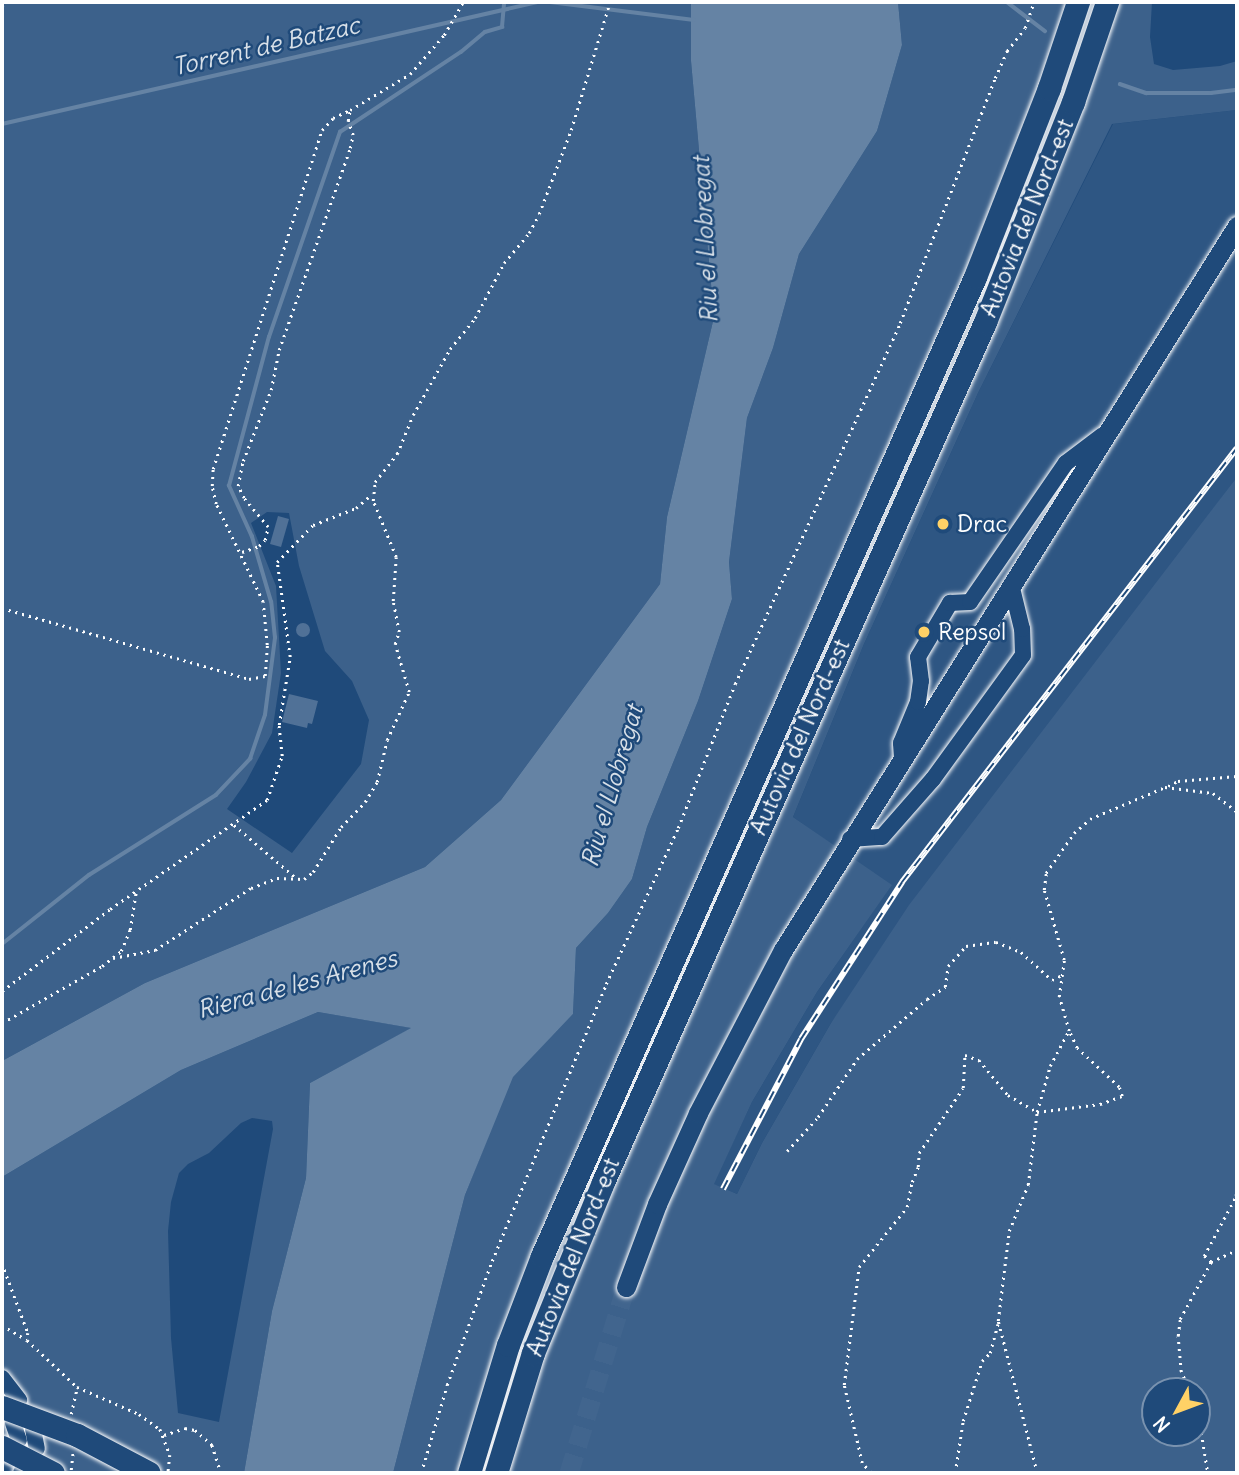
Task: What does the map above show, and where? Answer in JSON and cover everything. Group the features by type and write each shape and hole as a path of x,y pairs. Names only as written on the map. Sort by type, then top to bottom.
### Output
{"highway":[{"name":"Autovia del Nord-est","path":"469,1473 508,1345 542,1256 975,276 1049,88 1078,2"},
{"name":"Autovia del Nord-est","path":"496,1473 533,1353 603,1182 985,321 1073,102 1107,2"},
{"path":"11,1410 77,1435 149,1473"},
{"path":"10,1443 53,1473"}],"main road":[{"path":"626,1287 657,1204 698,1113 783,950 850,839 1237,226"}],"street":[{"path":"902,758 901,743 918,702 921,681 918,657 950,604 970,602 1066,463 1111,429"},
{"path":"850,839 882,837 933,779 1023,655 1022,629 1011,584"},
{"path":"2,1378 11,1410 10,1443"},
{"path":"33,1429 37,1449"}],"path":[{"path":"2,6 5,2"},
{"path":"2,608 258,679 265,676 266,619 258,590 216,505 212,486 213,469 322,130 332,118 410,74 446,31 459,13 463,2"},
{"path":"113,958 155,950 251,888 277,878 304,879 313,872 341,827 369,796 381,771 387,740 409,692 394,644 399,632 393,601 396,557 373,493 375,482 397,454 423,397 450,349 475,318 504,263 529,233 540,214 571,130 610,2"},
{"path":"421,1473 447,1385 492,1261 606,984 678,828 735,684 900,323 995,78 1007,51 1024,29 1034,2"},
{"path":"241,553 259,546 265,540 268,527 237,486 243,461 271,390 279,349 350,148 350,110"},
{"path":"2,991 267,800 282,756 279,725 290,657 277,562 313,525 356,508 373,493"},
{"path":"871,1473 862,1463 844,1385 859,1267 907,1207 919,1153 963,1088 965,1055 979,1060 1008,1095 1037,1112 1100,1104 1122,1096 1119,1087 1076,1048 1069,1031 1059,997 1064,961 1044,890 1046,873 1074,833 1090,820 1178,781 1237,776"},
{"path":"1165,787 1213,793 1237,812"},
{"path":"234,825 295,877"},
{"path":"2,1023 121,951 130,930 136,892"},
{"path":"787,1151 818,1117 857,1059 926,999 945,987 948,966 966,946 996,942 1021,951 1052,980 1062,975"},
{"path":"955,1473 963,1421 982,1361 990,1353 998,1321 1009,1231 1028,1185 1037,1112 1050,1066 1069,1031"},
{"path":"1211,1262 1204,1256 1236,1196 1237,1166"},
{"path":"1183,1377 1178,1336 1180,1319 1211,1262 1237,1250"},
{"path":"2,1263 28,1333 27,1340"},
{"path":"998,1321 1037,1473"},
{"path":"2,1325 27,1340 77,1387 139,1414 164,1435 170,1455 168,1473"},
{"path":"164,1435 185,1428 204,1436 212,1445 221,1473"},
{"path":"1204,1447 1208,1473"}],"shaded area":[{"path":"2,2 691,2 691,61 714,317 667,517 660,584 501,800 425,867 145,983 2,1061","holes":["267,512 289,513 299,566 325,651 352,681 369,720 361,764 292,853 227,809 246,782 272,733 281,673 276,586 251,523"]},
{"path":"898,2 1152,2 1150,37 1154,64 1173,70 1220,66 1237,61 1237,110 1112,124 978,393 864,644 793,817 892,885 817,992 752,1102 714,1184 737,1194 762,1143 831,1023 909,905 1237,477 1237,1473 393,1473 465,1195 512,1077 573,1014 576,948 608,913 632,879 647,827 698,701 732,599 729,562 747,418 773,348 799,254 877,131 902,45"},
{"path":"1237,110 1237,477 831,1023 762,1143 737,1194 713,1184 752,1102 817,992 891,886 793,817 864,644 978,393 1113,124"},
{"path":"318,1012 412,1028 310,1083 306,1178 272,1311 244,1473 16,1473 16,1470 2,1463 2,1177 181,1070","holes":["252,1118 272,1121 273,1129 219,1422 178,1413 171,1338 168,1231 171,1202 179,1173 188,1164 209,1153 241,1123"]}],"water":[{"path":"691,2 898,2 902,45 877,131 799,254 773,348 747,418 729,562 732,599 698,701 647,827 632,879 608,913 576,948 573,1014 513,1077 465,1195 393,1473 244,1473 272,1311 306,1178 310,1083 411,1028 318,1012 181,1070 2,1177 2,1061 145,983 425,867 501,800 660,584 667,517 714,317 691,61"}],"building":[{"path":"278,516 289,519 281,547 270,544"},
{"path":"300,623 306,623 310,630 306,637 300,637 296,633 296,627"},
{"path":"289,694 318,701 312,724 308,723 307,728 282,722"}],"waterway":[{"path":"2,944 89,875 216,795 250,759 265,715 275,638 271,602 252,537 229,486 269,337 340,132 461,52 485,32 502,27 504,2"},
{"name":"Torrent de Batzac","path":"2,124 538,2"},
{"name":"Torrent de Batzac","path":"550,2 694,20"},
{"path":"1007,2 1045,31"},
{"path":"1120,84 1146,93 1211,93 1237,90"}],"tunnel":[{"path":"569,1473 626,1287"}],"railway":[{"path":"723,1189 801,1039 902,882 1237,448"}],"place":[{"name":"Drac","path":"943,524"},
{"name":"Repsol","path":"924,632"}],"water label":[{"name":"Riu el Llobregat","path":"705,240"},
{"name":"Riu el Llobregat","path":"612,786"},
{"name":"Riera de les Arenes","path":"297,984"}]}
